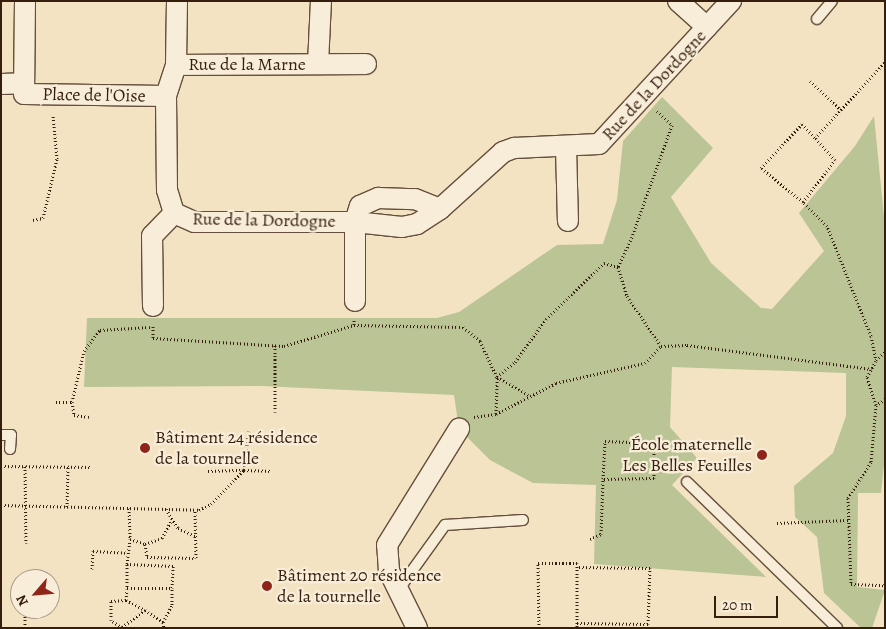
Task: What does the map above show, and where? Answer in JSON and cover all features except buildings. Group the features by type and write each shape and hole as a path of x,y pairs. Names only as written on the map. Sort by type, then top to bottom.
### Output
{"street":[{"name":"Place de l'Oise","path":"25,1 24,94 166,96"},
{"name":"Rue de la Dordogne","path":"174,213 168,190 166,96 176,65 177,1"},
{"name":"Rue de la Marne","path":"318,64 321,1"},
{"path":"678,1 708,27"},
{"name":"Rue de la Dordogne","path":"174,213 194,222 355,222 409,226 428,219 503,152 514,148 566,148 600,144 731,1"},
{"name":"Rue de la Marne","path":"176,65 366,64"},
{"path":"1,84 24,83"},
{"path":"566,148 568,221"},
{"name":"Rue de la Dordogne","path":"355,301 355,222 360,206 378,198 416,199 440,209"},
{"name":"Rue de la Dordogne","path":"153,306 152,236 174,213"},
{"path":"417,628 386,558 387,544 459,429"}],"lane":[{"path":"817,19 832,1"},
{"path":"1,435 11,435 10,449"},
{"path":"687,482 837,628"},
{"path":"399,589 445,525 523,520"}],"path":[{"path":"815,138 885,62"},
{"path":"810,81 841,110"},
{"path":"33,220 43,218 57,159 51,94"},
{"path":"643,98 672,125 632,237 618,267 627,296 661,346"},
{"path":"803,202 835,160 802,124 761,168 803,202 827,226 871,336 876,360"},
{"path":"497,377 515,362 546,319 604,263 618,267"},
{"path":"354,326 355,301"},
{"path":"153,306 153,338 275,345 354,326 462,327 480,341 497,377 496,414"},
{"path":"89,417 74,415 72,402 84,350 100,330 153,327"},
{"path":"275,345 275,412"},
{"path":"459,429 475,416 496,414 528,395 556,382 645,363 661,346 687,345 871,369"},
{"path":"885,352 876,360 867,377 876,405 871,462 848,498 852,584 885,586"},
{"path":"497,377 528,395"},
{"path":"876,405 885,399"},
{"path":"56,402 72,402"},
{"path":"1,505 195,510 211,504 244,470 250,431"},
{"path":"590,539 601,534 603,479 605,441 654,443 654,478 603,479"},
{"path":"1,466 92,467"},
{"path":"25,466 24,506 26,543"},
{"path":"67,507 68,466"},
{"path":"208,471 271,470"},
{"path":"126,600 130,539 129,508"},
{"path":"166,509 171,521 195,536"},
{"path":"145,544 147,557 196,558 195,510"},
{"path":"777,523 849,520"},
{"path":"130,539 145,544 162,538 171,521"},
{"path":"92,569 93,551 128,553"},
{"path":"539,628 538,563 577,563 577,567 577,625 648,624 650,568 577,567"},
{"path":"127,564 173,566 172,605 163,622 164,628"},
{"path":"126,588 172,588"},
{"path":"145,610 122,628 111,620 111,601 126,600 145,610 163,622"}],"green space":[{"path":"662,97 713,148 671,197 711,263 761,308 772,309 824,251 799,213 855,146 874,116 885,227 885,455 881,493 858,493 857,587 885,590 872,628 861,628 824,593 817,537 795,517 794,486 833,453 846,416 846,373 672,367 670,427 697,458 672,485 766,577 594,564 596,485 533,483 490,460 459,429 454,395 261,386 84,387 87,318 437,318 459,312 557,245 603,244 617,200 623,141"}],"place":[{"name":"Bâtiment 24 résidence de la tournelle","path":"145,448"},
{"name":"École maternelle Les Belles Feuilles","path":"762,455"},
{"name":"Bâtiment 20 résidence de la tournelle","path":"267,586"}]}
